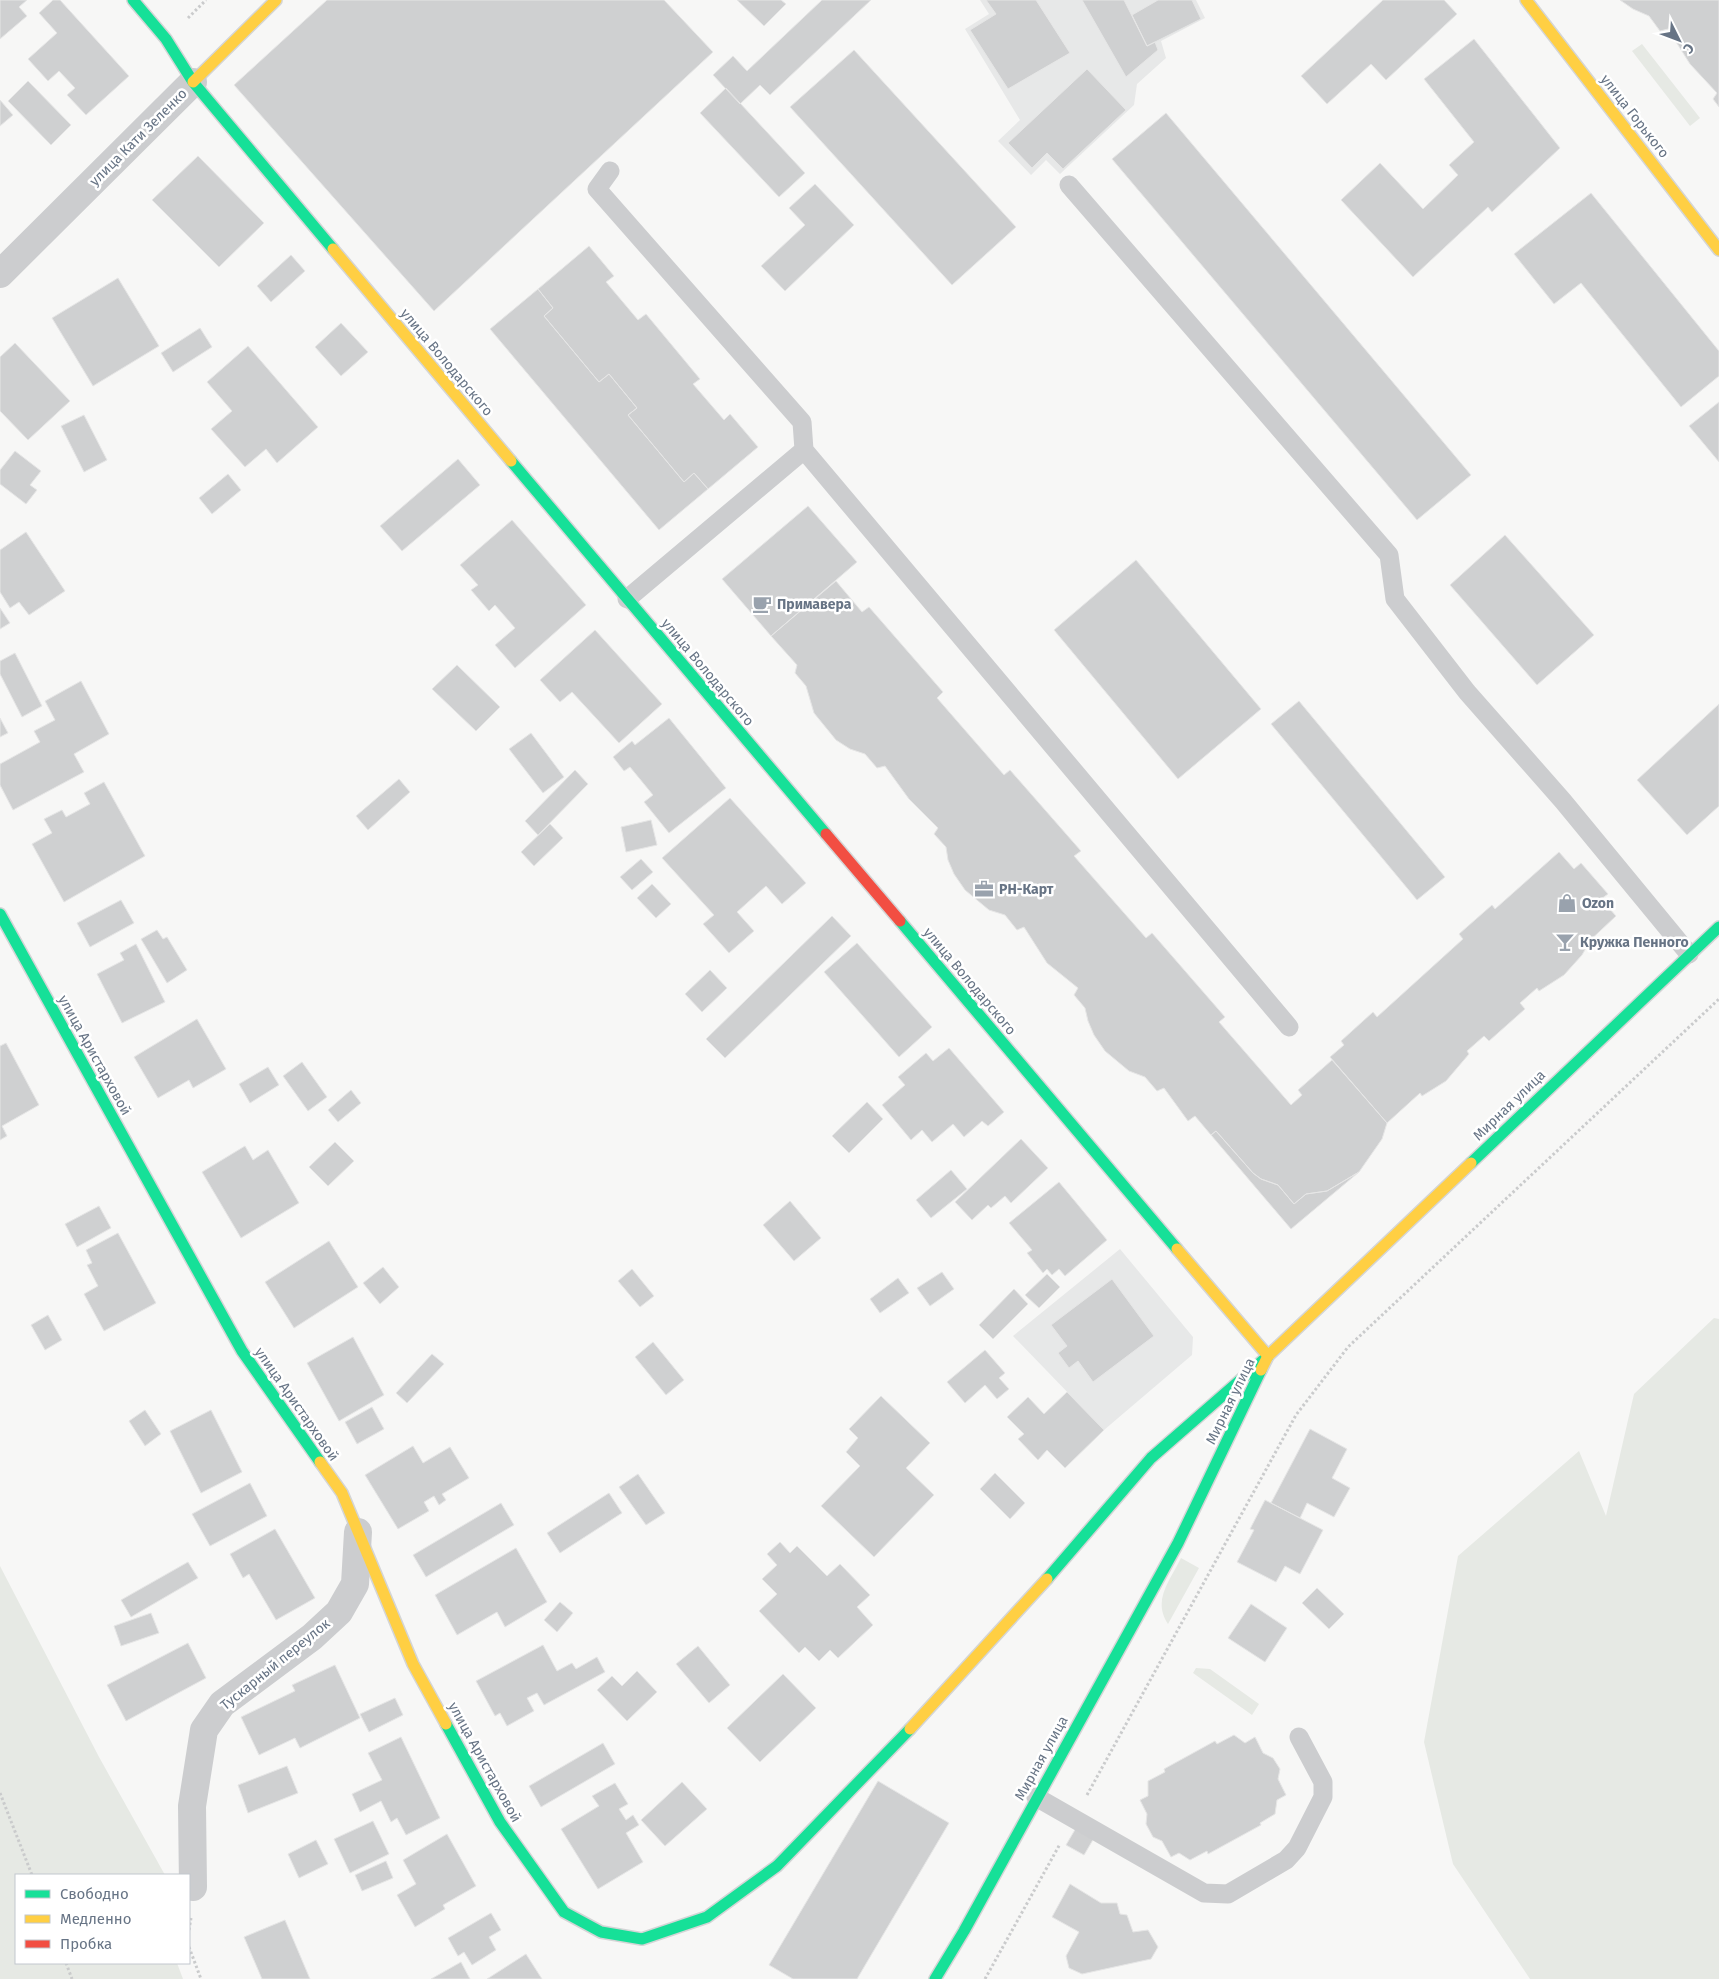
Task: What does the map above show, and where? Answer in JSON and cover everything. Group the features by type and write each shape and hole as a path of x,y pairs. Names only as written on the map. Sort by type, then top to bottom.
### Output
{"street":[{"name":"улица Володарского","path":"133,0 166,39 193,82 627,599 1268,1356"},
{"name":"улица Кати Зеленко","path":"0,274 276,0"},
{"name":"улица Горького","path":"1526,0 1719,250"},
{"name":"улица Аристарховой","path":"0,914 242,1351 342,1493 413,1664 500,1822 564,1912 601,1932 642,1939 707,1917 777,1866 883,1759 1023,1607 1151,1458 1268,1356"},
{"name":"Мирная улица","path":"935,1979 964,1931 1036,1797 1178,1543 1268,1356 1719,927"},
{"name":"Тускарный переулок","path":"193,1888 192,1806 204,1730 222,1704 312,1636 339,1612 355,1584 358,1532"}],"lane":[{"path":"610,171 597,189 802,422 804,450 1289,1027"},
{"path":"1069,185 1389,555 1395,599 1467,692 1564,801 1689,954"},
{"path":"627,599 804,450"},
{"path":"1036,1797 1204,1893 1228,1894 1286,1860 1297,1848 1323,1797 1323,1782 1299,1736"}],"path":[{"path":"985,1979 1296,1415 1348,1347 1719,998"},
{"path":"0,1793 32,1874"},
{"path":"190,1950 201,1979"},
{"path":"66,1964 72,1979"}],"shaded area":[{"path":"980,0 1196,0 1205,18 1161,41 1166,58 1137,84 1134,105 1060,174 1046,160 1031,175 998,141 1020,120 965,29 989,14"},
{"path":"1642,44 1700,118 1690,126 1632,51"},
{"path":"1120,1249 1193,1337 1192,1355 1104,1430 1013,1336"},
{"path":"1714,1318 1719,1319 1719,1979 1530,1979 1453,1864 1424,1742 1458,1556 1579,1451 1606,1516 1634,1394"},
{"path":"1181,1558 1199,1568 1168,1624 1162,1607 1162,1599 1164,1591"},
{"path":"0,1566 99,1757 164,1874 15,1874 15,1964 177,1964 183,1979 0,1979"},
{"path":"1196,1668 1210,1669 1259,1704 1252,1715 1193,1673"}],"building":[{"path":"0,0 27,0 19,7 27,16 0,39"},
{"path":"53,0 60,0 129,76 86,115 67,95 75,88 59,71 48,81 28,59 57,33 39,13"},
{"path":"327,0 664,0 713,52 434,311 234,85"},
{"path":"737,0 781,0 786,4 764,26"},
{"path":"822,0 871,0 770,95 760,85 740,104 713,75 733,56 747,71"},
{"path":"986,0 1036,0 1070,53 1008,89 970,30 996,14"},
{"path":"1082,0 1124,0 1147,46 1155,42 1158,50 1126,77"},
{"path":"1158,0 1192,0 1201,19 1147,46 1132,15"},
{"path":"1383,0 1444,0 1457,14 1386,80 1371,64 1327,104 1301,76"},
{"path":"1620,0 1719,0 1719,107 1713,99 1717,93 1690,64 1668,29 1660,31 1649,16 1633,9"},
{"path":"1474,39 1560,148 1492,212 1488,207 1413,277 1341,200 1380,163 1423,209 1458,175 1449,165 1474,142 1424,79"},
{"path":"854,50 1016,227 952,285 790,107"},
{"path":"1087,69 1126,110 1063,169 1047,153 1032,168 1008,143"},
{"path":"28,81 71,125 51,145 8,101"},
{"path":"726,88 805,173 779,197 700,113"},
{"path":"0,100 13,115 0,126"},
{"path":"1166,113 1471,475 1417,520 1112,159"},
{"path":"198,156 264,223 219,267 152,200"},
{"path":"815,184 854,225 785,291 761,266 805,225 789,208"},
{"path":"1591,193 1719,351 1719,376 1681,407 1581,283 1554,304 1514,254"},
{"path":"589,246 614,276 606,282 638,320 646,314 700,379 693,384 724,420 730,414 758,447 708,489 694,473 684,482 628,415 637,408 609,374 599,382 544,316 553,308 538,289"},
{"path":"291,255 305,271 271,302 257,286"},
{"path":"118,278 159,346 93,386 52,318"},
{"path":"538,289 553,308 544,316 599,382 609,374 637,408 628,415 684,482 694,473 708,489 659,530 490,329"},
{"path":"341,323 368,352 341,376 315,347"},
{"path":"200,328 212,347 173,372 161,353"},
{"path":"15,343 70,401 28,440 0,411 0,357"},
{"path":"248,346 318,427 277,463 266,449 245,467 211,429 232,411 207,382"},
{"path":"1719,402 1719,462 1689,426"},
{"path":"84,415 107,460 84,472 61,426"},
{"path":"15,451 41,471 30,485 37,490 26,504 0,484 0,470"},
{"path":"458,459 480,485 402,551 380,526"},
{"path":"228,474 241,490 212,514 199,498"},
{"path":"808,506 857,562 771,636 722,579"},
{"path":"512,520 586,605 515,668 495,645 515,628 495,605 489,611 471,590 478,585 460,565"},
{"path":"26,532 65,591 29,615 19,602 10,608 0,592 0,550"},
{"path":"1505,535 1594,635 1537,685 1450,585"},
{"path":"1136,560 1261,709 1178,779 1054,630"},
{"path":"836,581 862,612 869,607 943,692 937,698 1004,775 1010,770 1081,851 1074,856 1146,938 1152,933 1225,1017 1219,1022 1291,1105 1302,1095 1298,1090 1332,1060 1387,1123 1382,1139 1359,1172 1327,1191 1306,1194 1294,1204 1278,1185 1261,1179 1253,1173 1216,1131 1211,1135 1195,1116 1188,1121 1164,1088 1157,1091 1145,1077 1129,1071 1105,1051 1094,1035 1085,1008 1074,995 1078,988 1047,963 1024,927 1017,930 1005,915 989,910 965,890 954,874 948,860 946,847 934,834 938,828 909,799 885,766 877,768 865,754 850,749 836,740 814,713 806,686 795,673 797,665 771,636"},
{"path":"0,608 10,623 0,629"},
{"path":"595,630 662,704 619,743 572,692 560,702 540,680"},
{"path":"15,653 42,706 22,717 0,674 0,661"},
{"path":"457,665 500,707 476,731 432,689"},
{"path":"81,681 109,734 74,754 84,772 13,810 0,785 0,764 40,742 34,731 55,720 45,701"},
{"path":"1299,701 1445,877 1417,900 1271,724"},
{"path":"1719,704 1719,806 1687,835 1637,780"},
{"path":"0,718 8,733 0,737"},
{"path":"669,718 726,788 669,833 644,802 653,795 630,767 624,771 613,757 632,741 635,745"},
{"path":"531,733 564,777 543,793 509,749"},
{"path":"575,770 588,784 538,835 525,821"},
{"path":"399,779 410,792 368,830 356,816"},
{"path":"104,782 145,856 64,902 32,844 52,833 44,819 62,810 66,817 90,804 84,793"},
{"path":"730,798 806,883 782,904 766,886 737,912 754,931 729,953 703,924 714,915 662,858"},
{"path":"651,820 657,845 626,852 621,827"},
{"path":"550,824 563,838 534,866 521,852"},
{"path":"1559,852 1574,869 1581,863 1608,894 1601,899 1616,916 1584,946 1586,948 1582,955 1564,975 1539,991 1537,988 1520,1003 1525,1009 1489,1041 1484,1036 1467,1051 1469,1054 1446,1081 1422,1096 1420,1093 1387,1123 1330,1057 1344,1045 1341,1041 1373,1012 1377,1017 1463,939 1459,934 1492,905 1495,909"},
{"path":"641,859 653,872 632,890 620,877"},
{"path":"652,884 671,904 656,918 637,898"},
{"path":"121,900 134,923 90,947 77,923"},
{"path":"832,916 851,936 725,1058 706,1039"},
{"path":"157,930 163,939 167,937 187,970 167,983 141,939"},
{"path":"857,943 932,1027 899,1057 824,972"},
{"path":"136,944 165,1002 122,1023 97,974 124,960 120,953"},
{"path":"710,970 727,988 702,1012 685,994"},
{"path":"197,1019 226,1069 193,1088 189,1080 158,1098 134,1057"},
{"path":"6,1043 39,1105 2,1126 7,1136 0,1140 0,1046"},
{"path":"949,1048 1004,1112 988,1126 982,1121 964,1137 953,1124 932,1142 922,1130 911,1140 882,1105 905,1085 898,1077 926,1053 933,1061"},
{"path":"302,1062 327,1097 308,1111 283,1076"},
{"path":"268,1067 279,1085 250,1103 239,1084"},
{"path":"351,1090 361,1103 338,1122 328,1110"},
{"path":"867,1102 883,1119 849,1153 832,1136"},
{"path":"1216,1131 1253,1173 1261,1179 1278,1185 1294,1204 1306,1194 1327,1191 1359,1172 1291,1229 1211,1135"},
{"path":"1021,1139 1048,1168 1011,1203 1005,1196 991,1208 988,1205 972,1220 955,1202"},
{"path":"335,1142 354,1161 328,1186 309,1167"},
{"path":"245,1146 253,1160 268,1150 299,1203 241,1238 202,1172"},
{"path":"951,1170 967,1189 931,1218 916,1200"},
{"path":"1059,1182 1107,1240 1065,1276 1059,1269 1052,1275 1047,1269 1043,1273 1027,1253 1032,1250 1009,1223"},
{"path":"790,1201 821,1238 794,1261 763,1225"},
{"path":"99,1206 111,1228 77,1247 65,1224"},
{"path":"118,1233 156,1303 104,1331 84,1294 98,1286 87,1265 92,1263 86,1250"},
{"path":"329,1241 358,1287 294,1328 265,1282"},
{"path":"383,1267 399,1287 380,1304 363,1283"},
{"path":"632,1269 654,1296 640,1307 618,1281"},
{"path":"942,1272 954,1289 930,1306 917,1288"},
{"path":"1047,1274 1060,1287 1039,1308 1025,1295"},
{"path":"898,1278 909,1293 880,1313 870,1299"},
{"path":"1112,1279 1154,1336 1093,1382 1078,1361 1069,1368 1058,1353 1067,1346 1051,1325"},
{"path":"1014,1289 1028,1304 993,1339 979,1325"},
{"path":"48,1315 62,1340 45,1350 31,1325"},
{"path":"353,1337 384,1395 339,1421 307,1363"},
{"path":"653,1342 684,1380 666,1395 635,1357"},
{"path":"985,1350 1005,1373 999,1378 1009,1389 997,1399 985,1385 965,1403 947,1382"},
{"path":"432,1354 444,1364 407,1403 396,1393"},
{"path":"1067,1392 1104,1430 1065,1468 1047,1450 1038,1460 1018,1439 1024,1434 1007,1417 1028,1397 1044,1414"},
{"path":"881,1396 930,1443 906,1468 934,1495 874,1557 821,1506 860,1466 846,1452 858,1438 849,1429"},
{"path":"372,1407 384,1429 357,1444 345,1422"},
{"path":"145,1410 161,1434 145,1446 129,1421"},
{"path":"211,1410 242,1472 201,1493 170,1431"},
{"path":"1310,1429 1347,1449 1332,1478 1350,1488 1334,1517 1307,1503 1300,1518 1271,1503"},
{"path":"413,1446 423,1463 450,1447 469,1478 442,1494 446,1500 439,1505 434,1496 424,1502 429,1511 398,1529 365,1475"},
{"path":"995,1473 1025,1503 1010,1519 980,1489"},
{"path":"638,1474 665,1513 646,1525 619,1487"},
{"path":"250,1483 267,1516 210,1546 192,1514"},
{"path":"609,1493 622,1513 560,1553 547,1533"},
{"path":"1265,1500 1323,1530 1300,1574 1285,1566 1276,1582 1237,1562 1254,1530 1250,1529"},
{"path":"501,1503 514,1525 426,1577 413,1555"},
{"path":"275,1529 315,1598 276,1620 249,1574 243,1578 230,1554"},
{"path":"780,1542 790,1553 797,1546 827,1576 840,1564 870,1595 857,1607 873,1625 838,1658 830,1650 819,1661 805,1647 799,1653 759,1611 777,1594 762,1579 777,1565 767,1554"},
{"path":"516,1548 547,1602 505,1627 497,1612 457,1635 435,1595"},
{"path":"188,1562 198,1578 131,1617 121,1600"},
{"path":"1317,1588 1344,1614 1329,1629 1302,1603"},
{"path":"560,1602 573,1613 557,1632 544,1620"},
{"path":"1251,1604 1287,1628 1265,1662 1228,1638"},
{"path":"151,1613 159,1633 121,1646 114,1626"},
{"path":"188,1643 206,1678 126,1721 107,1685"},
{"path":"543,1645 557,1671 572,1663 576,1669 597,1657 605,1672 544,1705 537,1693 527,1698 534,1711 507,1726 500,1713 495,1716 476,1681"},
{"path":"698,1646 730,1685 709,1703 676,1664"},
{"path":"335,1665 360,1718 300,1748 295,1738 259,1755 241,1717 295,1691 292,1685"},
{"path":"637,1671 657,1692 627,1721 597,1690 612,1676 622,1686"},
{"path":"783,1674 816,1708 760,1762 727,1728"},
{"path":"395,1698 403,1715 369,1732 360,1714"},
{"path":"1234,1735 1245,1743 1255,1737 1263,1753 1273,1758 1280,1769 1278,1779 1286,1795 1277,1800 1275,1814 1260,1823 1261,1825 1208,1854 1207,1851 1190,1860 1179,1853 1171,1857 1162,1841 1153,1837 1146,1824 1147,1814 1140,1800 1148,1796 1148,1781 1165,1772 1164,1769 1215,1741 1217,1744"},
{"path":"401,1737 440,1818 406,1835 397,1818 391,1822 381,1801 360,1812 352,1794 382,1780 368,1753"},
{"path":"603,1743 615,1764 541,1807 529,1786"},
{"path":"287,1766 298,1793 248,1813 238,1785"},
{"path":"878,1781 949,1823 857,1979 793,1979 769,1965"},
{"path":"682,1782 707,1809 665,1846 641,1820"},
{"path":"615,1783 628,1804 619,1809 626,1820 633,1815 639,1825 626,1833 643,1862 598,1889 561,1829 599,1806 592,1796"},
{"path":"373,1821 389,1854 350,1873 334,1839"},
{"path":"1076,1828 1094,1838 1084,1855 1066,1845"},
{"path":"447,1834 476,1886 443,1905 445,1909 415,1927 397,1895 416,1884 403,1860"},
{"path":"316,1840 328,1864 299,1878 288,1854"},
{"path":"386,1861 393,1878 362,1891 355,1875"},
{"path":"1070,1884 1101,1903 1117,1903 1120,1914 1127,1915 1133,1932 1148,1930 1158,1947 1151,1959 1082,1974 1069,1968 1066,1956 1079,1932 1052,1917"},
{"path":"491,1913 501,1930 489,1937 496,1950 472,1965 464,1952 458,1956 448,1938"},
{"path":"285,1920 310,1979 262,1979 244,1937"},
{"path":"526,1954 542,1979 487,1979"},
{"path":"461,1962 470,1979 431,1979"}],"traffic: fast":[{"path":"133,0 166,39 193,82 333,249"},
{"path":"511,461 826,834"},
{"path":"0,914 242,1351 320,1462"},
{"path":"900,921 1177,1249"},
{"path":"1471,1163 1719,927"},
{"path":"1047,1579 1151,1458 1268,1356"},
{"path":"935,1979 964,1931 1178,1543 1261,1370"},
{"path":"446,1724 500,1822 564,1912 601,1932 642,1939 707,1917 777,1866 910,1729"}],"traffic: slow":[{"path":"193,82 276,0"},
{"path":"1526,0 1719,250"},
{"path":"333,249 511,461"},
{"path":"1261,1370 1268,1356 1471,1163"},
{"path":"1177,1249 1268,1356"},
{"path":"320,1462 342,1493 413,1664 446,1724"},
{"path":"910,1729 1047,1579"}],"traffic: jam":[{"path":"826,834 900,921"}],"place":[{"name":"Примавера","path":"762,604"},
{"name":"РН-Карт","path":"984,889"},
{"name":"Ozon","path":"1567,903"},
{"name":"Кружка Пенного","path":"1565,942"}]}
